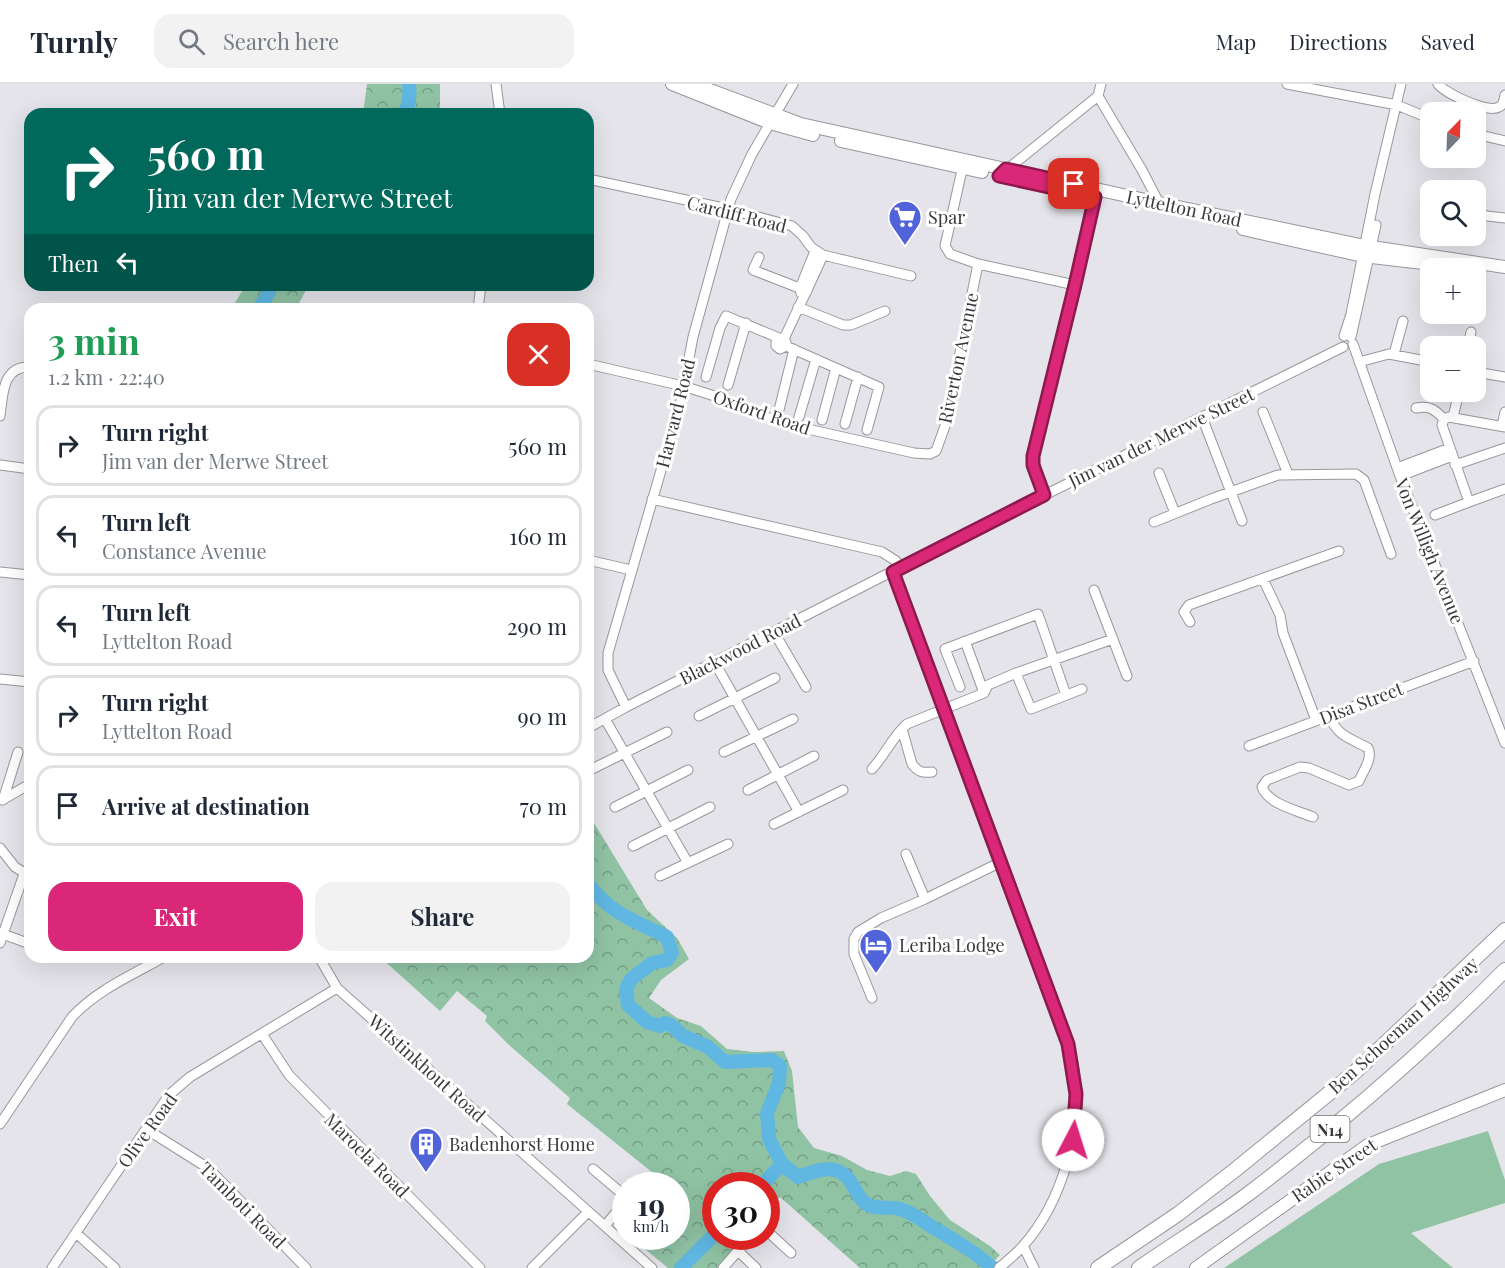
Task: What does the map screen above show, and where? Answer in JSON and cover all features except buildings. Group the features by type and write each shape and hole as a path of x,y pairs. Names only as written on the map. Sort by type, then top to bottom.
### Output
{"highway":[{"name":"Ben Schoeman Highway","path":"1098,1268 1188,1207 1355,1072 1505,930"},
{"name":"Ben Schoeman Highway","path":"1139,1268 1246,1195 1371,1097 1505,970"}],"main road":[{"name":"Lyttelton Road","path":"672,84 772,119 963,164 1368,251 1420,260"},
{"name":"Lyttelton Road","path":"694,84 772,119"},
{"name":"Lyttelton Road","path":"1096,193 1159,203 1368,251 1505,267"},
{"path":"1486,271 1505,273"},
{"name":"Rabie Street","path":"1196,1268 1206,1264 1343,1161 1368,1145 1505,1090"}],"street":[{"path":"496,84 499,108"},
{"name":"Harvard Road","path":"626,707 610,676 607,661 631,570 674,427 693,337 728,209 738,183 793,84"},
{"path":"1002,172 1098,96 1101,84"},
{"path":"1287,84 1397,105 1420,114"},
{"path":"1346,342 1368,251 1375,194 1401,84"},
{"path":"1438,84 1444,91 1455,97 1491,108 1498,109 1505,95"},
{"path":"1098,96 1159,203"},
{"path":"1486,136 1505,141"},
{"path":"963,164 946,237 947,250 955,256 978,264 1075,285"},
{"name":"Cardiff Road","path":"594,180 728,209 792,226 819,253"},
{"path":"1044,495 1033,465 1033,456 1096,193"},
{"path":"1486,216 1505,218"},
{"path":"778,410 786,343 819,253 911,276"},
{"path":"749,279 759,257"},
{"name":"Riverton Avenue","path":"936,451 945,426 978,264"},
{"path":"753,270 802,296 843,325 885,311"},
{"path":"706,377 724,317 730,316 816,359 879,387 867,430"},
{"path":"1394,354 1403,321"},
{"path":"728,386 746,323"},
{"path":"1471,336 1472,332"},
{"name":"Jim van der Merwe Street","path":"897,570 1346,342"},
{"name":"Von Willigh Avenue","path":"1346,342 1359,360 1399,472 1505,743"},
{"path":"1359,360 1394,354 1420,360"},
{"path":"799,417 816,359"},
{"name":"Oxford Road","path":"594,365 684,386 794,426 914,453 930,454 936,451"},
{"path":"0,416 5,382 9,375 19,368 24,368"},
{"path":"822,420 836,368"},
{"path":"1486,373 1505,376"},
{"path":"845,424 858,377"},
{"path":"1455,402 1449,418 1442,425 1469,502"},
{"path":"1416,408 1424,406 1449,418 1504,427 1505,412"},
{"path":"1263,412 1288,474"},
{"path":"1202,417 1242,521"},
{"path":"1399,472 1452,456 1505,448"},
{"path":"0,465 24,468"},
{"path":"1159,473 1175,513"},
{"path":"1154,522 1271,477 1288,474 1349,474 1361,476 1367,486 1391,554"},
{"path":"1435,515 1505,489"},
{"path":"652,499 882,552 896,561 943,709 1068,1044 1076,1094 1073,1140 1067,1164 1042,1218 1023,1246 999,1268"},
{"path":"1190,622 1184,612 1189,605 1339,551"},
{"path":"594,561 631,570"},
{"name":"Blackwood Road","path":"594,725 897,570"},
{"path":"0,572 24,574"},
{"path":"1263,579 1280,615 1283,633 1316,720"},
{"path":"1094,590 1127,676"},
{"path":"960,687 945,649 1038,614 1066,695"},
{"path":"774,632 806,687"},
{"path":"872,769 907,724 984,693 988,685 1016,673 1113,639"},
{"path":"965,641 984,693"},
{"name":"Disa Street","path":"1249,746 1473,661"},
{"path":"715,663 799,812"},
{"path":"1016,673 1031,709 1082,689"},
{"path":"699,716 775,678"},
{"path":"0,679 24,681"},
{"path":"1313,816 1275,801 1266,794 1262,787 1267,780 1300,767 1309,768 1349,785 1359,781 1369,760 1370,751 1340,733 1334,727 1329,715"},
{"path":"605,719 688,863"},
{"path":"724,752 793,719"},
{"path":"902,729 912,764 918,771 932,772"},
{"path":"594,768 668,732"},
{"path":"2,800 18,752"},
{"path":"748,790 814,756"},
{"path":"615,807 688,771"},
{"path":"2,800 24,787"},
{"path":"774,824 843,790"},
{"path":"633,846 710,807"},
{"path":"660,876 728,844"},
{"path":"0,848 6,858 24,873"},
{"path":"906,854 925,899"},
{"path":"872,998 854,954 858,932 881,918 1001,862"},
{"path":"24,882 1,937 24,943"},
{"path":"0,1124 72,1017 83,1005 153,963"},
{"name":"Witstinkhout Road","path":"322,963 337,988 652,1268"},
{"name":"Olive Road","path":"52,1268 169,1095 177,1087 337,988"},
{"name":"Maroela Road","path":"262,1034 289,1075 480,1268"},
{"name":"Tamboti Road","path":"146,1129 208,1168 306,1268"},
{"path":"593,1168 612,1186"},
{"path":"532,1268 588,1212"},
{"path":"605,1226 612,1217"},
{"path":"76,1233 115,1268"},
{"path":"780,1243 791,1253"},
{"path":"1023,1246 1034,1268"},
{"path":"723,1268 738,1251 756,1268"}],"green space":[{"path":"367,84 440,84 440,108 364,108"},
{"path":"242,291 305,291 299,303 235,303"},
{"path":"594,823 647,910 677,938 689,959 661,980 649,998 677,1018 701,1026 727,1049 754,1052 784,1051 792,1071 798,1127 814,1148 842,1156 867,1170 890,1176 906,1171 916,1174 930,1196 950,1220 1000,1255 987,1268 860,1268 780,1197 780,1172 702,1172 702,1250 733,1250 717,1268 668,1268 646,1250 690,1250 690,1172 652,1172 567,1104 570,1098 509,1045 485,1021 487,1016 457,991 440,1011 387,963 594,963"},
{"path":"1488,1131 1505,1180 1505,1203 1411,1233 1453,1268 1224,1268 1379,1164"}],"waterway":[{"path":"406,108 409,84"},
{"path":"263,303 269,291"},
{"path":"594,891 615,910 667,937 672,953 667,960 652,963 631,979 626,989 628,1005 647,1022 660,1026 665,1023 671,1025 683,1036 708,1047 725,1062 772,1060 780,1066 779,1083 767,1113 769,1139 782,1164 798,1177 823,1170 838,1171 848,1178 860,1198 868,1205 896,1208 916,1216 964,1246 993,1268"},
{"path":"774,1172 782,1164"},
{"path":"681,1268 702,1247"}],"place":[{"name":"Spar","path":"905,246"},
{"name":"Leriba Lodge","path":"876,974"},
{"name":"Badenhorst Home","path":"426,1173"}],"route":[{"path":"1073,1140 1076,1094 1074,1068 1068,1044 893,572 1044,495 1033,465 1033,456 1095,197 999,176 1006,169 1074,184"}]}
